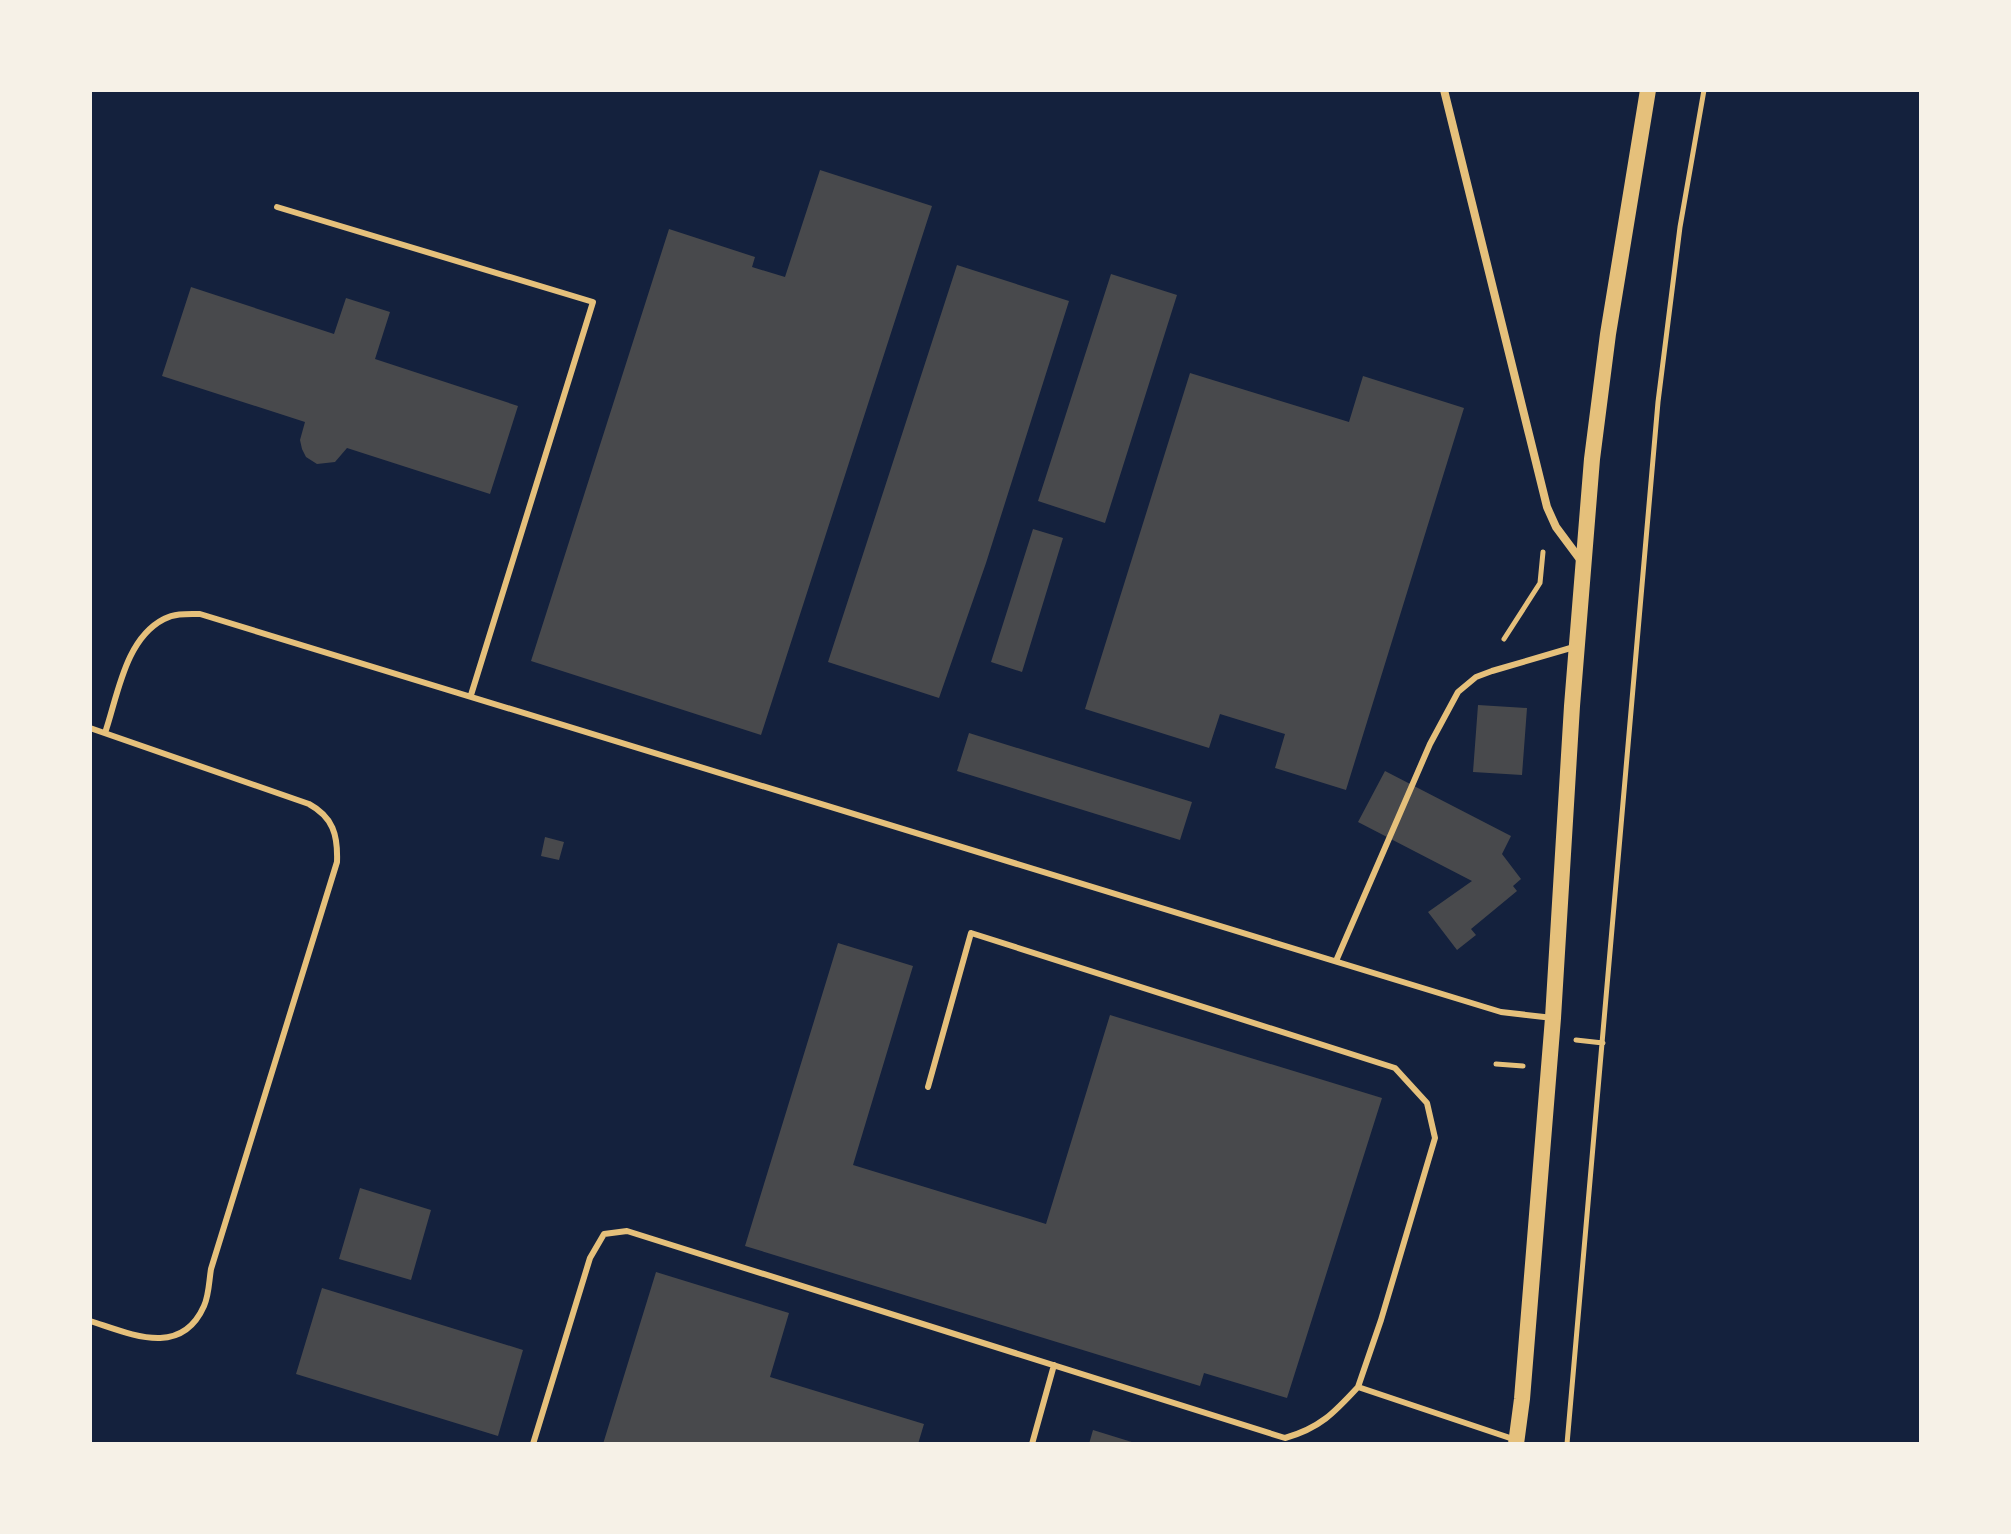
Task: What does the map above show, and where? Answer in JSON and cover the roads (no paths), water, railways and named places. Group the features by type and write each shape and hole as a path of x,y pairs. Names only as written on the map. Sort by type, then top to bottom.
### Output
{"main road":[{"path":"1516,1442 1553,1018 1592,459 1608,334 1648,90"}],"street":[{"path":"1444,90 1547,507 1556,527 1584,565"}],"lane":[{"path":"277,207 593,302 471,695"},
{"path":"105,733 133,649 149,629 166,618 180,614 221,618 1501,1012 1553,1018"},
{"path":"1336,961 1430,744 1458,692 1476,677 1577,646"},
{"path":"90,728 309,804 322,811 332,823 338,842 337,862 211,1269 205,1304 196,1319 180,1335 159,1339 139,1337 90,1321"},
{"path":"533,1444 590,1258 604,1234 627,1231 1285,1438 1309,1431 1333,1414 1358,1387 1435,1138 1427,1103 1395,1068 971,933 928,1087"},
{"path":"1032,1444 1054,1365"},
{"path":"1358,1387 1516,1442"}]}
